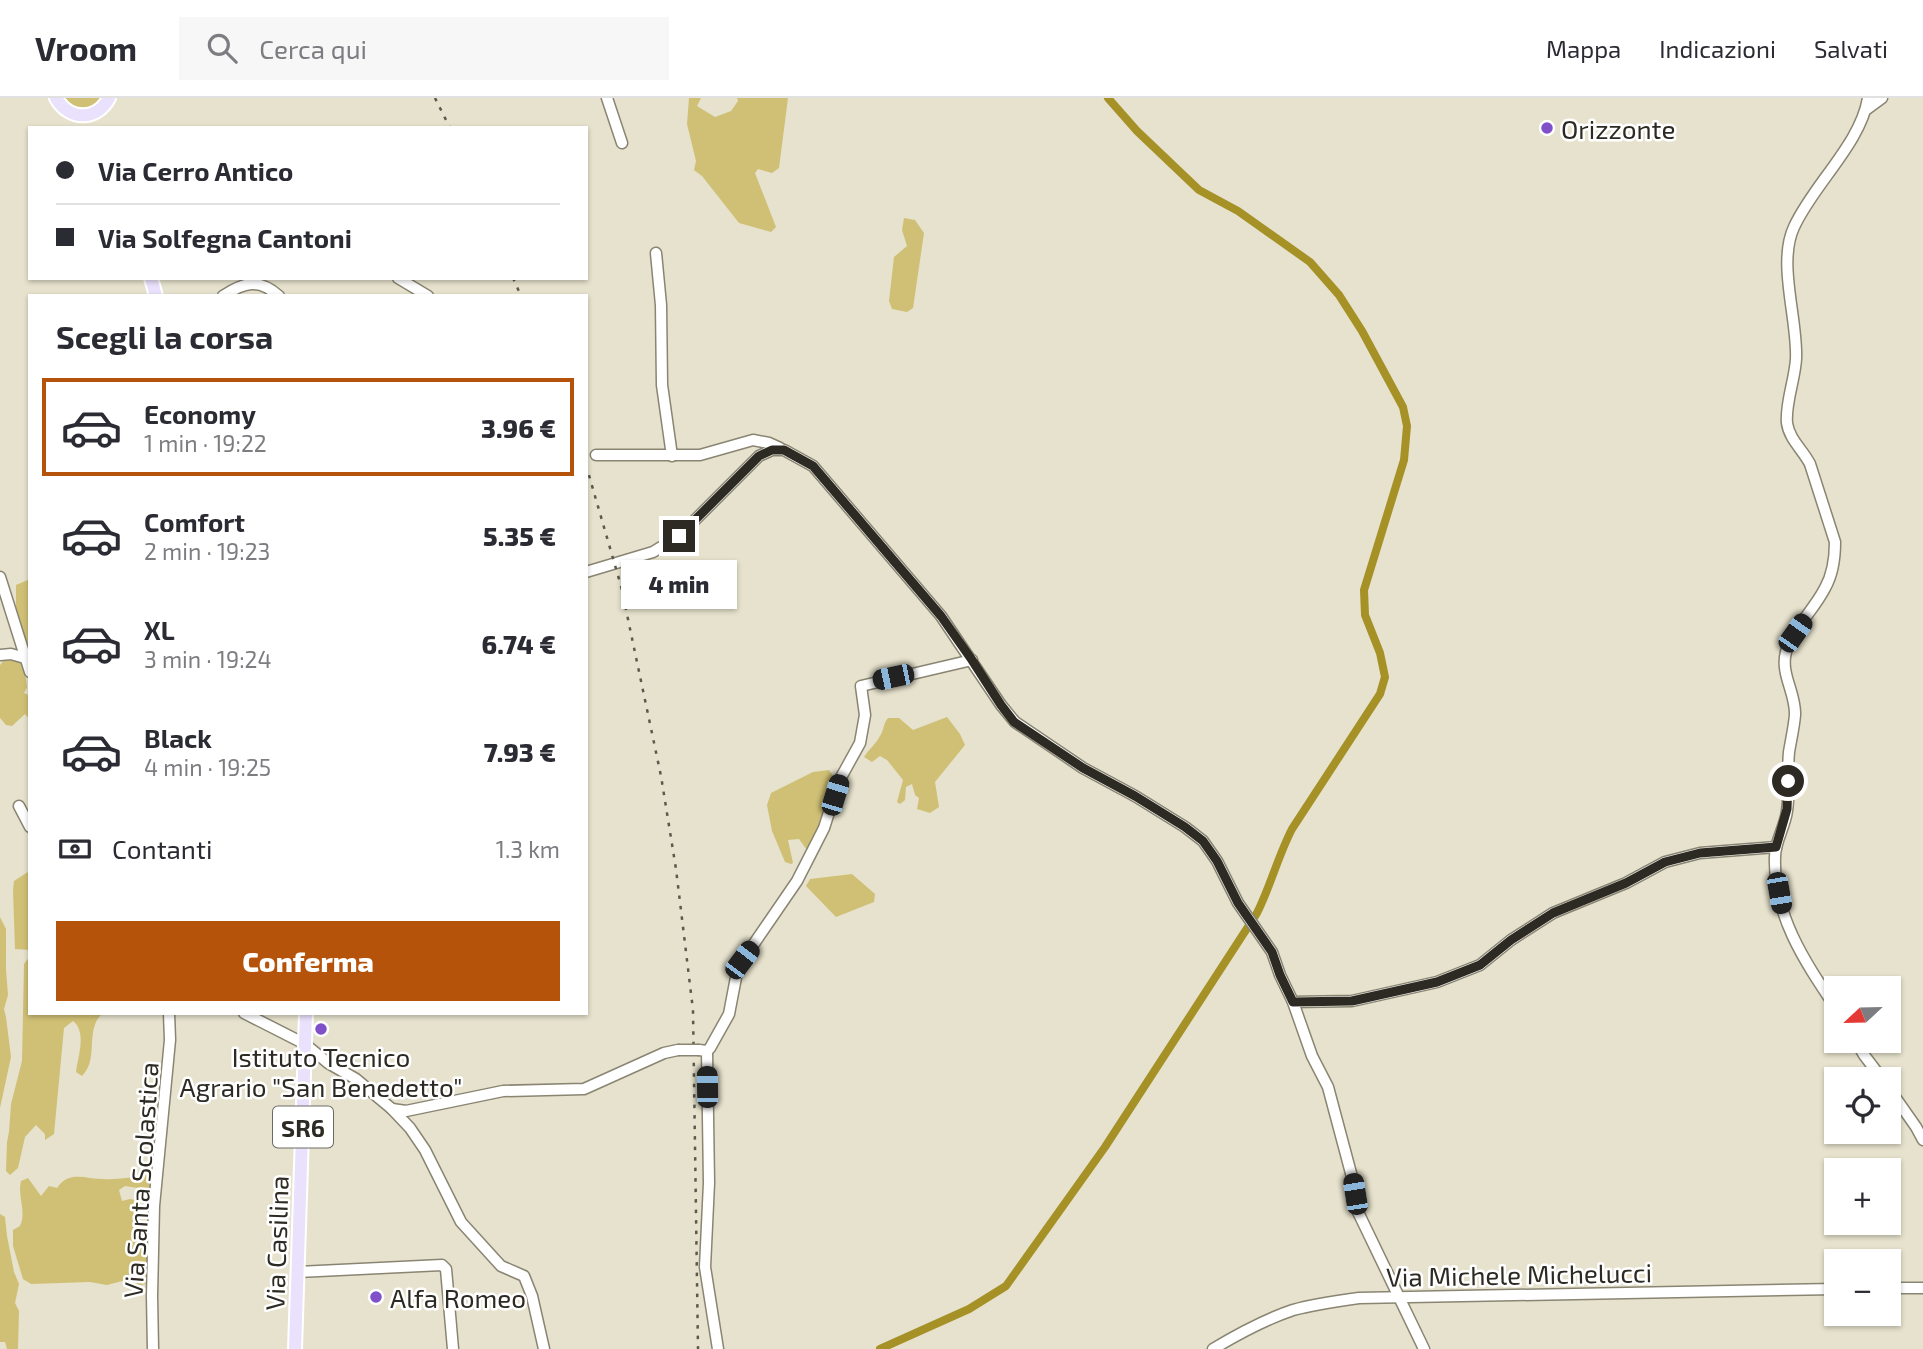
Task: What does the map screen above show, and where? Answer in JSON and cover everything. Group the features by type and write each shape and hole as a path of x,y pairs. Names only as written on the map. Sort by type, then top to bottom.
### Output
{"main road":[{"path":"56,98 77,126"},
{"path":"68,112 76,115 93,114 105,106 109,98"},
{"path":"89,126 93,114"},
{"name":"Via Casilina","path":"295,1349 306,1015"}],"street":[{"path":"607,98 622,143"},
{"path":"1824,990 1807,965 1782,912 1776,875 1775,855 1787,809 1789,754 1795,713 1785,671 1786,653 1795,633 1825,589 1835,555 1835,542 1810,464 1787,424 1796,357 1787,253 1793,229 1802,212 1874,101"},
{"path":"656,253 661,305 662,385 672,456"},
{"path":"401,280 425,294"},
{"path":"227,294 252,281 268,286 277,294"},
{"path":"596,455 700,455 753,440 769,443 813,466 941,616 1014,722 1083,768 1185,827 1203,841 1217,861 1238,903 1272,952 1312,1056 1328,1087 1352,1177 1358,1212 1424,1349"},
{"path":"743,442 751,449 755,460"},
{"path":"588,571 653,552 679,536 759,456 772,450 784,450"},
{"path":"0,577 28,666"},
{"path":"0,655 11,654 25,658"},
{"path":"718,1349 705,1267 709,1183 703,1051 729,1014 738,967 797,881 824,828 839,781 860,743 865,715 861,686 972,660"},
{"path":"19,806 28,823"},
{"path":"1293,1002 1352,1001 1437,982 1480,965 1511,940 1553,913 1626,883 1665,862 1700,853 1776,847"},
{"name":"Via Santa Scolastica","path":"153,1349 154,1206 170,1040 169,1015"},
{"path":"248,1015 305,1044 328,1063 356,1079 410,1128 425,1150 461,1222 501,1266 524,1276 532,1296 544,1349"},
{"path":"392,1110 406,1111 503,1091 584,1089 664,1053 678,1050 703,1051"},
{"path":"1901,1106 1923,1140"},
{"path":"298,1272 442,1265 446,1269 453,1349"},
{"path":"1901,1288 1923,1288"},
{"name":"Via Michele Michelucci","path":"1213,1349 1291,1311 1359,1298 1824,1289"}],"shaded area":[{"path":"62,98 106,98 85,111 70,107"},
{"path":"689,98 701,98 697,106 715,117 731,111 738,101 737,98 788,98 779,168 772,173 758,169 755,173 776,227 771,232 739,223 702,176 694,170 696,161 687,124"},
{"path":"904,218 915,220 924,233 913,308 907,312 892,309 889,301 894,257 907,246 902,230"},
{"path":"28,580 28,651 16,615 16,585"},
{"path":"17,659 24,666 27,687 24,693 28,695 28,718 25,714 12,726 6,725 0,718 0,665 4,660"},
{"path":"947,717 965,745 935,782 939,807 930,813 917,809 919,798 915,795 912,784 906,787 905,800 900,804 897,802 903,780 887,760 880,756 872,762 864,757 878,739 888,718 899,718 913,730"},
{"path":"829,770 834,777 818,837 807,850 799,839 788,840 793,863 785,862 772,831 767,805 771,793 813,772"},
{"path":"28,872 28,950 15,949 14,881"},
{"path":"852,874 875,894 874,902 836,917 806,886 810,879"},
{"path":"0,917 6,929 8,995 4,1009 11,1057 0,1108"},
{"path":"28,959 28,1015 101,1015 94,1029 89,1064 82,1076 76,1072 81,1045 80,1031 73,1021 64,1028 54,1134 45,1140 45,1134 36,1125 25,1137 18,1168 10,1175 6,1171 7,1142 11,1104 22,1061 24,964"},
{"path":"147,1175 156,1186 152,1199 148,1201 144,1189 125,1186 119,1190 122,1201 140,1201 139,1220 150,1243 149,1283 138,1286 126,1280 107,1285 90,1282 31,1284 23,1279 13,1246 13,1230 20,1226 22,1221 21,1181 28,1178 41,1196 49,1186 57,1188 72,1177 114,1179"},
{"path":"0,1214 5,1217 14,1272 19,1284 15,1303 19,1311 18,1349 7,1349 5,1342 0,1342"}],"waterway":[{"path":"880,1349 969,1309 1006,1286 1105,1147 1257,913 1292,829 1380,694 1385,677 1380,653 1365,615 1364,590 1404,460 1407,426 1403,407 1362,331 1339,295 1310,262 1238,211 1199,190 1137,131 1108,98"}],"railway":[{"path":"435,98 449,126"},
{"path":"514,280 520,294"},
{"path":"588,472 621,586 661,776 676,869 693,1010 698,1349"}],"place":[{"name":"Orizzonte","path":"1547,128"},
{"name":"Istituto Tecnico Agrario \"San Benedetto\"","path":"321,1029"},
{"name":"Alfa Romeo","path":"376,1297"}],"route":[{"path":"679,536 759,456 772,450 784,450 813,466 941,616 1014,722 1083,768 1185,827 1203,841 1217,861 1238,903 1272,952 1293,1002 1352,1001 1437,982 1480,965 1511,940 1553,913 1626,883 1665,862 1700,853 1776,847 1787,809 1788,781"}]}
